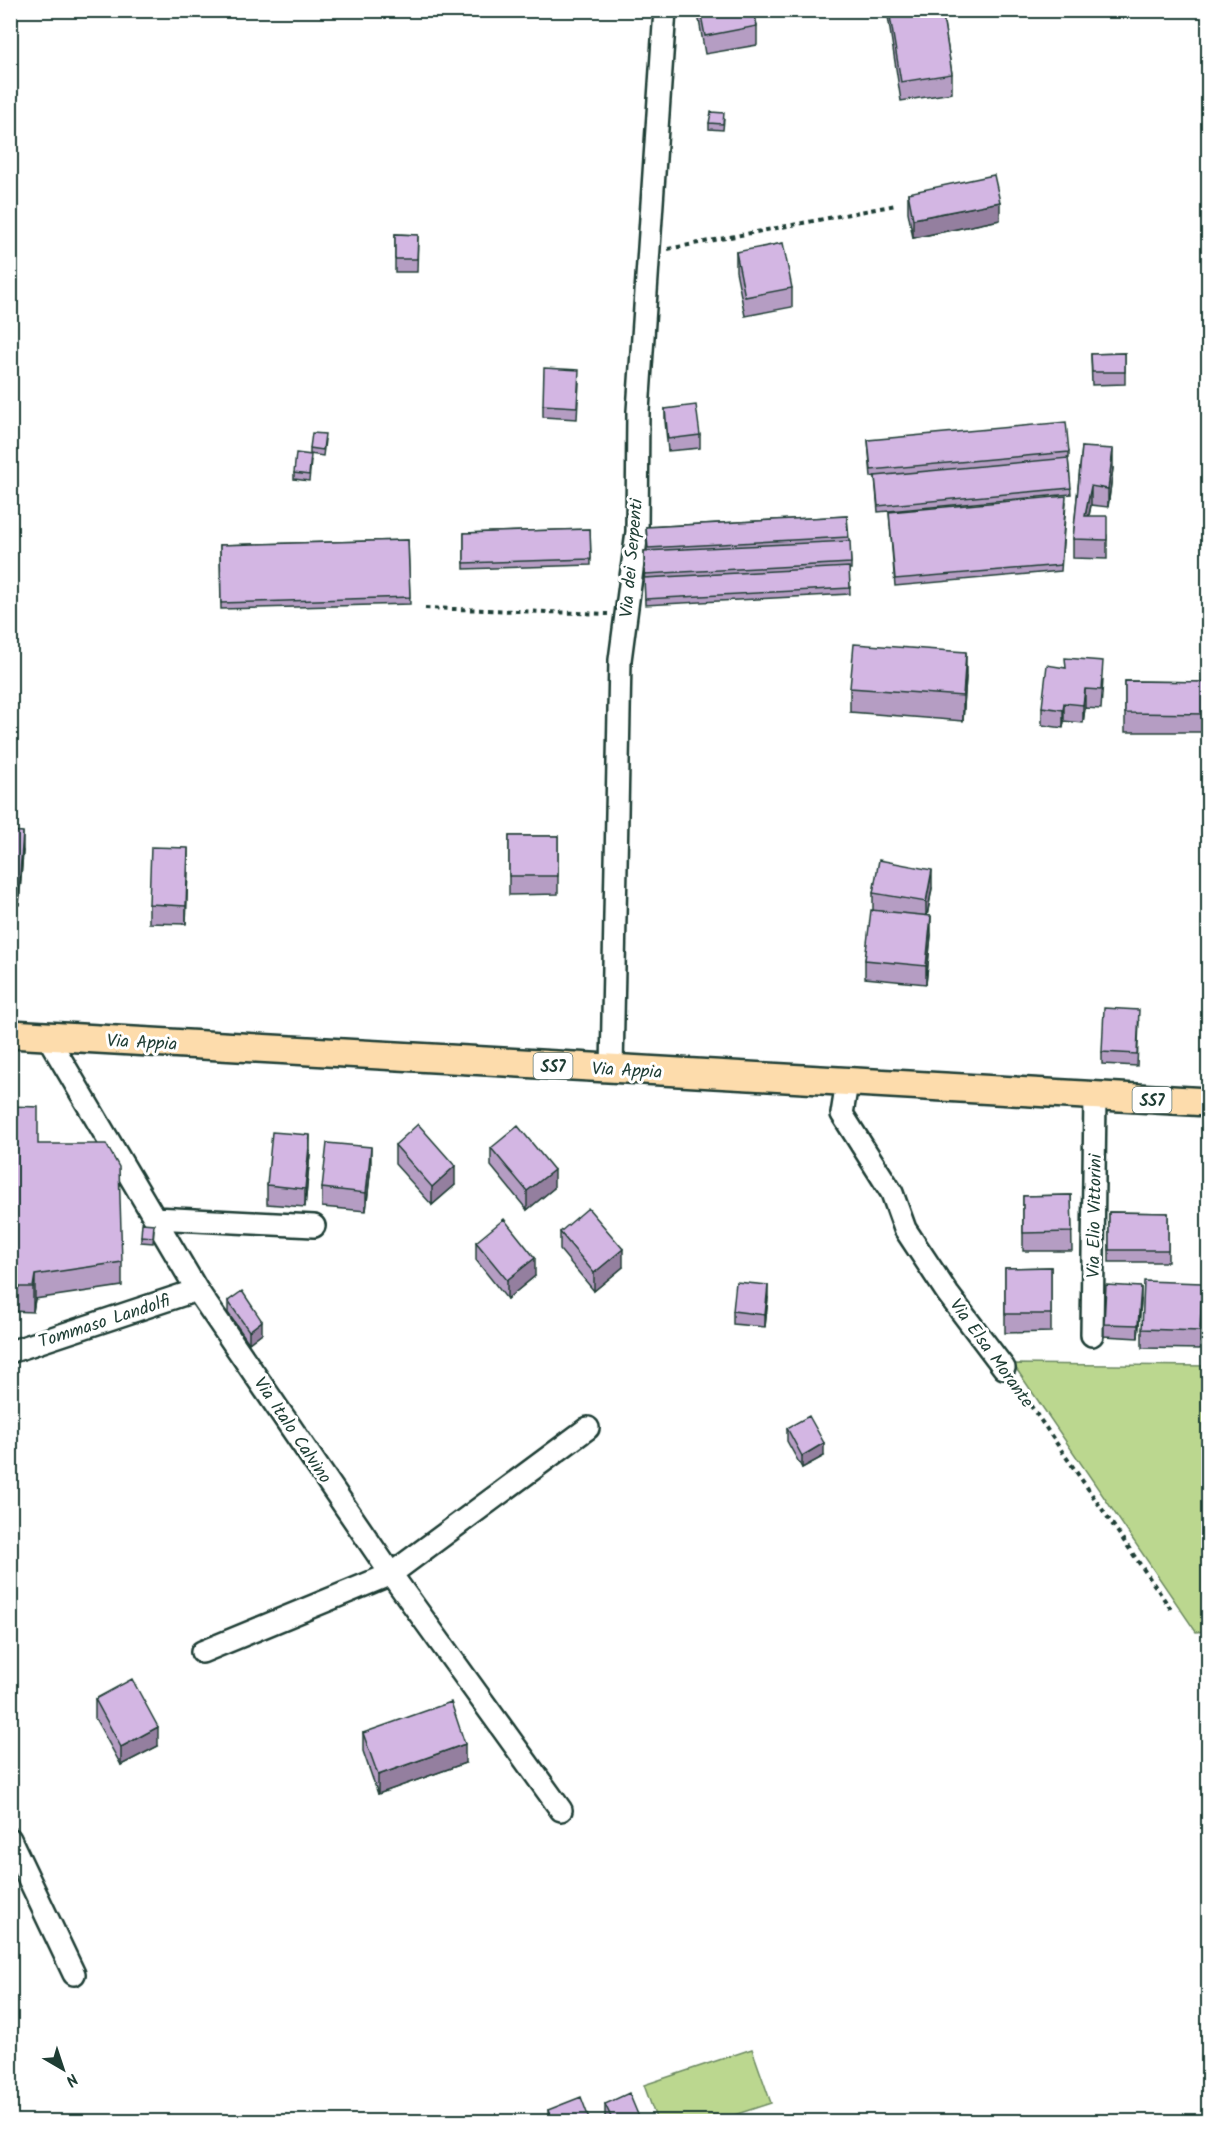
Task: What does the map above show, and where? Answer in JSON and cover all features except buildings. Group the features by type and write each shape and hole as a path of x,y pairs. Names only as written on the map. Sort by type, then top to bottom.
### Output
{"main road":[{"name":"Via Appia","path":"10,1034 1209,1102"}],"street":[{"name":"Via dei Serpenti","path":"612,1069 620,660 637,532 638,411 669,11"},
{"name":"Via Italo Calvino","path":"47,1036 197,1290 391,1574 561,1810"},
{"name":"Via Elsa Morante","path":"847,1083 842,1114 892,1193 905,1228 948,1294 1005,1368"},
{"name":"Via Elio Vittorini","path":"1092,1335 1095,1097"},
{"path":"154,1218 314,1226"},
{"name":"Tommaso Landolfi","path":"10,1352 197,1290"},
{"path":"202,1652 391,1574 588,1428"},
{"path":"10,1839 74,1974"}],"path":[{"path":"649,252 896,205"},
{"path":"425,609 627,614"},
{"name":"Via Elsa Morante","path":"1005,1368 1173,1612"}],"green space":[{"path":"1013,1364 1208,1366 1208,1631 1196,1632"},
{"path":"752,2049 771,2103 716,2121 657,2121 644,2085"}]}
